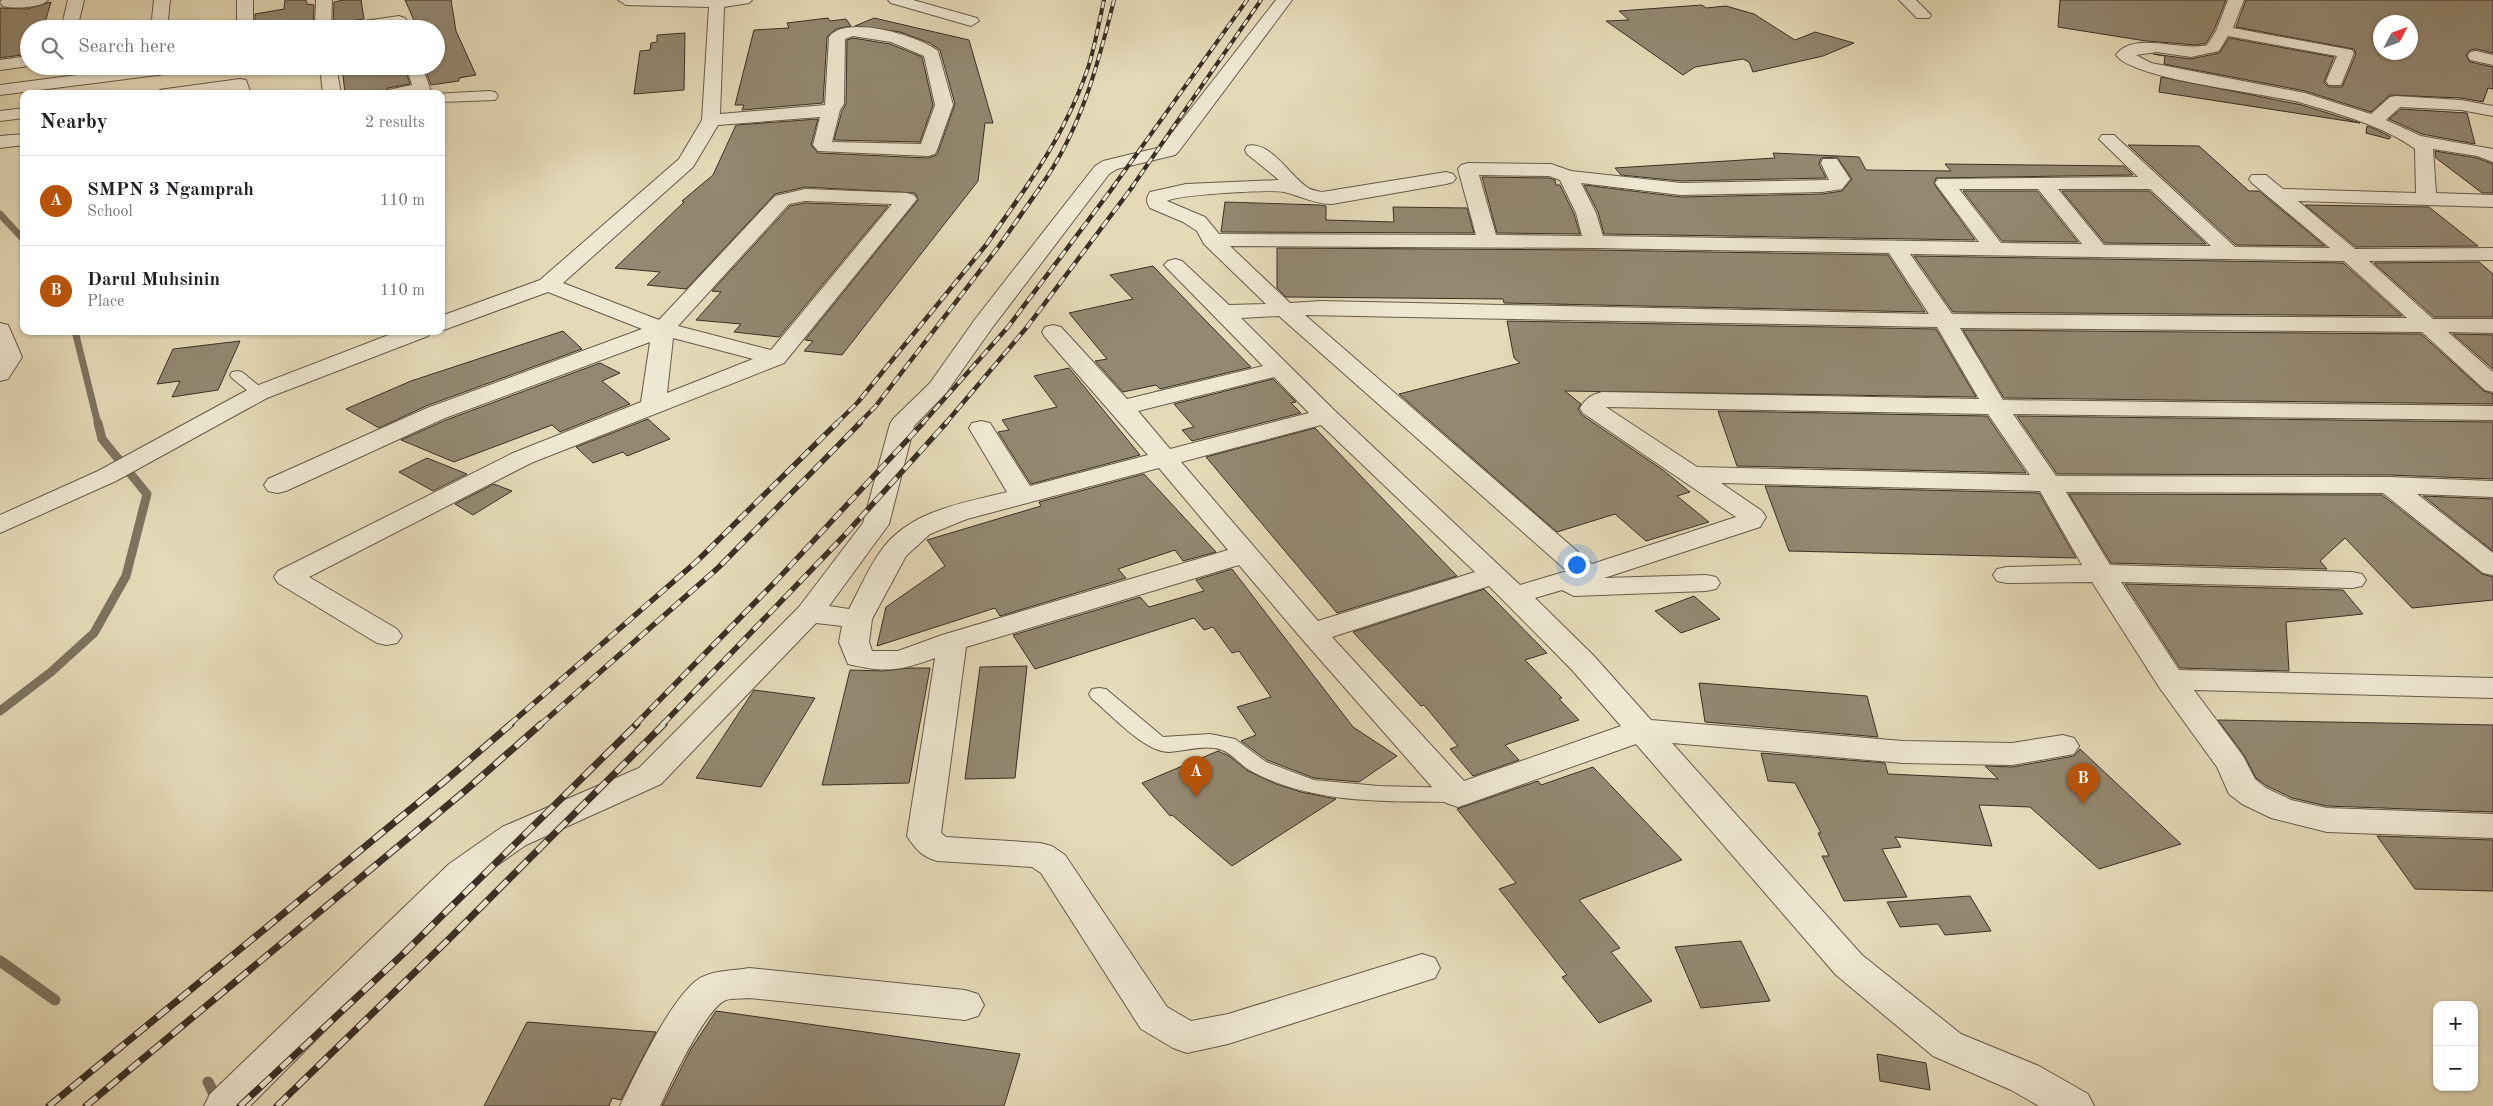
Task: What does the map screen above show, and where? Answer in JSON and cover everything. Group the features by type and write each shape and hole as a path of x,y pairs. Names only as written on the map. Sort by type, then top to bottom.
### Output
{"street":[{"path":"8,4 40,0"},
{"path":"71,20 76,0"},
{"path":"160,20 162,0"},
{"path":"245,20 246,0"},
{"path":"323,20 324,0"},
{"path":"626,0 744,0"},
{"path":"896,0 972,21"},
{"path":"236,1095 462,873 514,836 650,776 810,613 876,524 902,424 938,388 984,323 1102,170 1110,165 1168,151 1284,0"},
{"path":"1907,0 1923,15"},
{"path":"2236,0 2216,46 2208,51 2137,47 2124,55 2146,66 2274,90 2304,98 2374,122 2416,141 2424,147 2426,200"},
{"path":"445,323 548,285 686,163 700,142 711,120 718,1"},
{"path":"2224,31 2289,41 2346,53 2336,81"},
{"path":"711,120 821,112 831,109 835,104 837,37 844,33 860,32 916,44 928,48 932,54 944,105 940,122 928,150 825,147 822,144 831,109"},
{"path":"2476,56 2493,60"},
{"path":"0,65 20,62"},
{"path":"0,90 118,75"},
{"path":"226,90 241,89 241,75"},
{"path":"329,75 331,90"},
{"path":"417,75 421,90"},
{"path":"445,97 489,96"},
{"path":"2374,122 2396,101 2461,105 2493,110"},
{"path":"0,116 20,113"},
{"path":"2108,139 2229,252"},
{"path":"0,142 20,140"},
{"path":"2416,141 2481,151 2493,156"},
{"path":"1254,150 1284,174 1298,189"},
{"path":"1488,243 1468,169 1551,170 1568,176 1681,189 1822,186 1835,184 1840,179 1830,163"},
{"path":"1568,176 1586,213 1594,242"},
{"path":"1446,178 1332,198 1320,198 1298,189 1284,186 1186,190 1157,196 1157,204 1204,225 1211,232 1211,240 1283,308 1588,574"},
{"path":"2259,179 2350,255 2493,385"},
{"path":"1994,248 1945,183 2154,184"},
{"path":"2044,184 2098,250"},
{"path":"277,485 436,413 663,329 782,200 805,195 907,199 776,358 522,458 288,577 388,636"},
{"path":"2280,196 2493,201"},
{"path":"1211,240 1488,243 1594,242 2350,255 2493,254"},
{"path":"1896,248 1945,321 1995,407 2048,483 2101,573 2170,680 2232,764 2241,786 2270,805 2297,815 2327,820 2493,826"},
{"path":"1175,265 1326,416 1583,663 1849,965 1946,1045 2025,1078 2074,1106"},
{"path":"548,285 663,329 776,358"},
{"path":"1223,312 1283,308 1945,321 2493,326"},
{"path":"653,407 663,329"},
{"path":"0,331 10,357 0,374"},
{"path":"1053,332 1122,408 1312,633 1458,795 1642,730 1903,752 2012,754 2063,746"},
{"path":"0,525 107,476 259,393 410,335"},
{"path":"1122,408 1279,369"},
{"path":"1312,633 1504,585 1561,582 1751,521 1753,517 1747,511 1592,408 1595,402 1602,399 1995,407 2493,413"},
{"path":"1245,554 952,642 901,660 875,661 859,657 854,642 858,619 894,552 920,528 958,513 1326,416"},
{"path":"980,428 1023,496"},
{"path":"1692,475 2048,483 2388,484 2493,489"},
{"path":"2388,484 2493,567"},
{"path":"2007,575 2101,573 2352,580"},
{"path":"1561,582 1572,587 1587,588 1706,583"},
{"path":"810,613 858,619"},
{"path":"952,642 924,836 937,849 1040,855 1053,864 1154,1018 1187,1037 1228,1029 1422,968"},
{"path":"2170,680 2493,688"},
{"path":"640,1106 690,1014 700,999 715,988 749,983 965,1005"}],"lane":[{"path":"237,376 259,393"},
{"path":"1099,694 1157,743 1167,745 1210,741 1228,744 1259,767 1312,787 1378,793 1458,795"}],"building":[{"path":"285,0 306,0 307,4 314,5 313,20 255,20 255,14 284,9"},
{"path":"361,0 364,19 333,20 334,2"},
{"path":"405,0 451,0 456,31 476,75 459,78 459,81 431,85 427,75 445,75 445,20 414,20"},
{"path":"2060,0 2226,0 2214,30 2206,43 2197,45 2146,41 2058,27"},
{"path":"2246,0 2493,0 2493,53 2476,49 2470,50 2466,55 2470,62 2493,67 2493,89 2488,88 2483,102 2461,98 2390,95 2371,112 2305,91 2164,64 2165,56 2153,54 2191,59 2219,53 2229,38 2334,57 2324,82 2329,87 2342,87 2356,54 2354,49 2236,27"},
{"path":"51,2 46,20 20,20 20,55 0,58 0,8 27,9"},
{"path":"1702,5 1706,8 1726,6 1754,14 1795,40 1815,32 1854,43 1823,56 1753,72 1749,62 1743,59 1695,67 1683,75 1606,21 1629,20 1619,11"},
{"path":"828,18 830,21 846,19 851,26 836,29 827,37 823,103 742,110 744,105 735,105 754,30 789,28 787,23"},
{"path":"874,18 969,40 993,123 985,123 978,181 842,355 804,351 813,341 805,340 918,200 915,193 805,187 775,194 686,289 647,285 660,272 615,268 684,202 682,201 713,175 736,125 818,119 811,145 818,153 928,158 937,155 955,104 940,50 930,43 900,32 855,26"},
{"path":"685,33 684,90 634,94 640,51 650,50 651,43 657,42 657,35"},
{"path":"853,38 890,44 922,57 933,105 920,142 834,140 842,111 846,104 847,40"},
{"path":"343,75 407,75 410,84 386,90 345,90"},
{"path":"2161,77 2302,105 2360,123 2159,92"},
{"path":"2401,109 2467,113 2475,144 2422,134 2389,119"},
{"path":"2367,126 2391,137 2389,139 2366,133"},
{"path":"2128,145 2199,146 2249,191 2259,191 2325,246 2236,245"},
{"path":"2435,151 2477,158 2493,164 2493,193 2482,193 2436,158"},
{"path":"1773,153 1859,157 1866,170 1951,171 1945,164 2124,166 2133,175 1936,178 1934,184 1975,240 1604,234 1598,212 1584,185 1681,197 1822,194 1842,191 1852,179 1837,157 1821,158 1819,164 1826,178 1681,181 1621,175 1615,168 1775,158"},
{"path":"1482,177 1549,178 1555,180 1556,185 1560,185 1574,214 1580,234 1497,233"},
{"path":"1963,191 2037,191 2078,242 2002,241"},
{"path":"2062,191 2149,191 2206,244 2105,243"},
{"path":"1225,202 1320,205 1326,206 1326,220 1394,222 1393,207 1467,208 1474,233 1221,232"},
{"path":"805,203 888,206 779,337 734,332 741,324 696,320 721,292 712,291 790,206"},
{"path":"2305,205 2429,207 2478,246 2356,247"},
{"path":"1277,248 1594,250 1888,255 1925,312 1504,303 1503,299 1286,297 1277,288"},
{"path":"1914,256 2343,263 2402,316 1953,312"},
{"path":"2479,262 2493,274 2493,317 2434,317 2374,263"},
{"path":"1153,266 1251,367 1160,389 1156,385 1123,392 1095,361 1107,359 1069,313 1133,299 1110,275"},
{"path":"1507,321 1936,329 1976,397 1565,391 1581,404 1578,409 1582,415 1663,470 1690,492 1677,496 1709,522 1646,541 1615,514 1557,532 1399,394 1520,363 1514,358"},
{"path":"1963,330 2421,334 2484,391 2493,394 2493,404 2004,398"},
{"path":"563,331 582,349 426,406 379,428 346,409 411,381"},
{"path":"2453,334 2493,335 2493,369"},
{"path":"240,341 218,390 172,397 180,381 157,384 173,349"},
{"path":"600,363 620,373 602,381 630,404 560,432 552,425 454,462 401,440 446,420"},
{"path":"1069,368 1140,455 1031,484 998,432 1009,430 1002,420 1057,407 1034,376"},
{"path":"1273,379 1296,402 1291,403 1301,413 1192,441 1182,430 1194,427 1174,404"},
{"path":"1718,411 1987,416 2026,473 1737,466"},
{"path":"2017,416 2493,422 2493,479 2389,475 2057,474"},
{"path":"648,419 670,439 627,456 623,452 593,463 576,447"},
{"path":"1315,428 1457,576 1337,613 1206,457"},
{"path":"427,458 467,474 433,491 399,472"},
{"path":"1144,474 1216,552 1183,561 1175,550 1118,569 1126,578 1000,616 995,608 877,646 886,607 945,566 927,540 1041,506 1039,502"},
{"path":"494,484 512,491 473,515 455,504"},
{"path":"1765,486 2039,493 2076,558 1789,551"},
{"path":"2069,494 2382,495 2482,574 2493,577 2493,600 2412,608 2345,538 2320,561 2327,569 2111,563"},
{"path":"2423,496 2493,499 2493,551"},
{"path":"1232,569 1353,727 1397,756 1359,782 1314,778 1267,760 1241,741 1256,735 1237,707 1271,697 1239,651 1232,653 1213,627 1204,630 1194,618 1035,669 1013,635 1140,597 1149,607 1204,591 1196,580"},
{"path":"2125,584 2343,590 2363,614 2286,622 2289,671 2180,668"},
{"path":"1484,589 1547,653 1525,660 1562,698 1559,699 1579,720 1505,745 1519,760 1473,776 1450,749 1458,746 1424,705 1421,706 1353,632"},
{"path":"1694,596 1720,619 1681,633 1655,611"},
{"path":"1027,666 1015,778 965,779 980,667"},
{"path":"930,668 909,783 822,785 850,670 883,671"},
{"path":"1699,683 1867,696 1878,737 1705,722"},
{"path":"754,690 815,698 761,787 696,778"},
{"path":"2218,720 2493,725 2493,812 2327,806 2292,798 2267,786 2256,778 2244,755"},
{"path":"2080,749 2181,844 2099,869 2030,807 1979,805 1992,846 1895,837 1901,847 1882,849 1907,897 1844,901 1822,856 1829,856 1818,833 1821,833 1795,783 1768,781 1761,753 1885,763 1888,774 1998,779 1985,766 2012,767 2074,756"},
{"path":"1218,751 1229,756 1248,771 1276,784 1301,792 1336,799 1232,866 1172,815 1170,816 1142,783"},
{"path":"1593,767 1682,860 1579,900 1620,948 1611,952 1652,1001 1599,1023 1562,977 1567,975 1499,889 1516,883 1457,809 1538,781 1541,785"},
{"path":"2377,836 2493,840 2493,891 2415,889"},
{"path":"1970,896 1991,931 1945,935 1938,924 1900,927 1887,902"},
{"path":"1741,941 1770,1001 1701,1008 1675,947"},
{"path":"716,1011 1020,1054 1004,1106 662,1106 691,1049"},
{"path":"527,1022 656,1032 621,1100 612,1098 609,1106 484,1106"},
{"path":"1877,1054 1926,1063 1930,1090 1880,1081"}],"waterway":[{"path":"0,214 20,236"},
{"path":"76,335 98,424"},
{"path":"0,711 51,672 94,633 126,576 147,494 102,439 98,423"},
{"path":"0,961 55,1000"},
{"path":"208,1082 220,1106"}],"railway":[{"path":"1026,187 1053,144 1076,99 1095,43 1104,0"},
{"path":"1040,187 1054,166 1077,121 1094,73 1114,0"},
{"path":"1113,187 1247,0"},
{"path":"1132,187 1261,0"},
{"path":"837,423 858,402 986,245 1027,186"},
{"path":"858,424 875,407 999,246 1041,186"},
{"path":"922,424 1008,327 1114,186"},
{"path":"945,424 1027,327 1133,186"},
{"path":"509,725 696,562 837,423"},
{"path":"540,725 719,567 860,423"},
{"path":"635,725 777,580 923,423"},
{"path":"662,725 842,538 946,423"},
{"path":"49,1106 446,780 511,724"},
{"path":"86,1106 466,790 541,724"},
{"path":"240,1106 402,955 637,724"},
{"path":"277,1106 448,940 664,724"}],"place":[{"name":"SMPN 3 Ngamprah","path":"1196,797"},
{"name":"Darul Muhsinin","path":"2083,804"}]}
